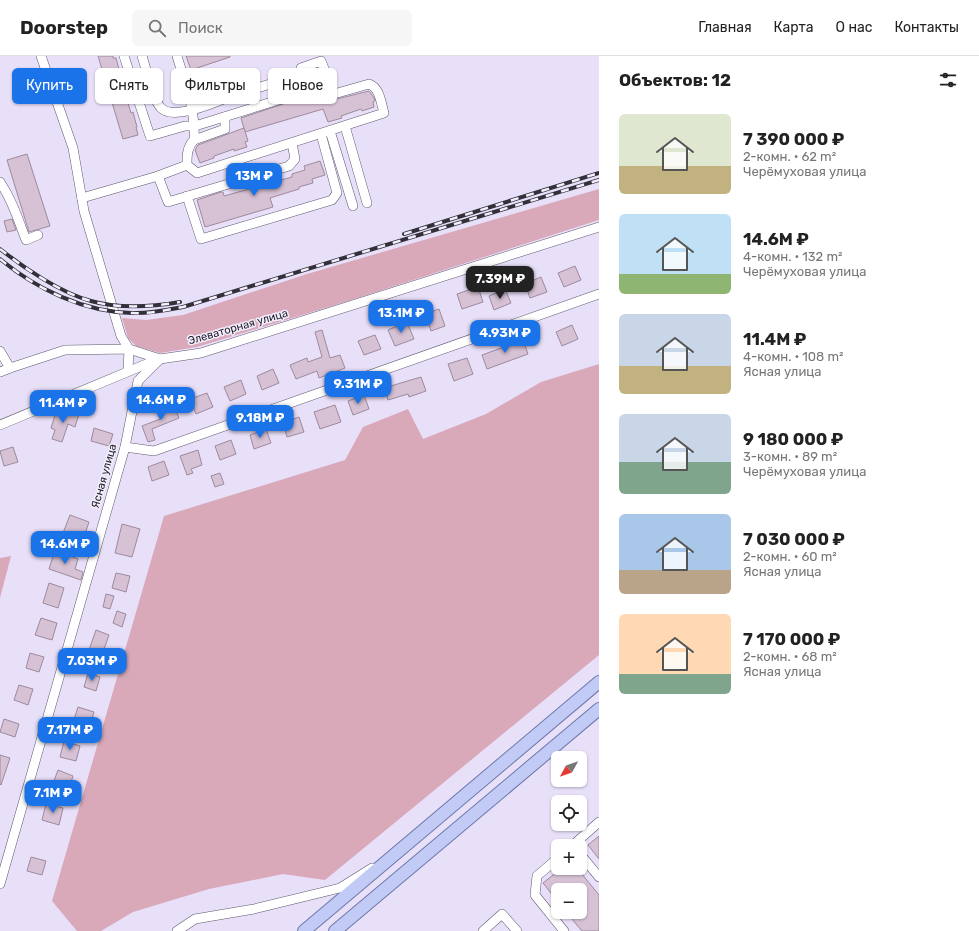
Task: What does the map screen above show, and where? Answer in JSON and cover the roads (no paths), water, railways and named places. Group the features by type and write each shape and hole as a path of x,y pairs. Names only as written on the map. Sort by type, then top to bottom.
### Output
{"main road":[{"path":"304,931 599,682"},
{"path":"335,931 599,709"}],"street":[{"path":"41,56 73,148 84,211 121,336 130,349 128,371"},
{"path":"124,56 150,136 185,126 195,126 268,103"},
{"path":"142,56 154,94 161,108 169,113 192,110 268,85"},
{"path":"177,56 192,110 195,126 194,140"},
{"path":"301,68 321,61 324,68"},
{"path":"187,165 197,173 384,113 377,89 369,84 337,93"},
{"path":"187,165 187,155 190,145 194,140 225,129 225,117"},
{"path":"345,126 367,203"},
{"path":"330,131 353,206"},
{"path":"187,196 201,239 332,200 337,193 321,134"},
{"path":"158,176 168,202 289,166 295,159 292,143"},
{"path":"82,198 158,176 187,165"},
{"path":"0,182 12,201 26,240 38,235"},
{"name":"Элеваторная улица","path":"0,372 65,350 130,349 160,358 201,352 599,227"},
{"path":"125,447 154,451 599,294"},
{"path":"0,351 10,368"},
{"path":"0,425 160,358"},
{"name":"Ясная улица","path":"0,884 125,447 138,381 160,358"},
{"path":"581,839 599,822"},
{"path":"177,931 195,919 254,909 340,888 402,849"},
{"path":"587,862 599,877"},
{"path":"551,864 537,876 534,895 564,931"},
{"path":"483,931 502,914 517,931"}],"railway":[{"path":"404,234 599,173"},
{"path":"0,259 14,270 45,289 79,303 114,312 158,312 183,307 599,180"},
{"path":"0,249 31,272 55,286 91,301 102,304 124,306 158,305 180,302"}]}
